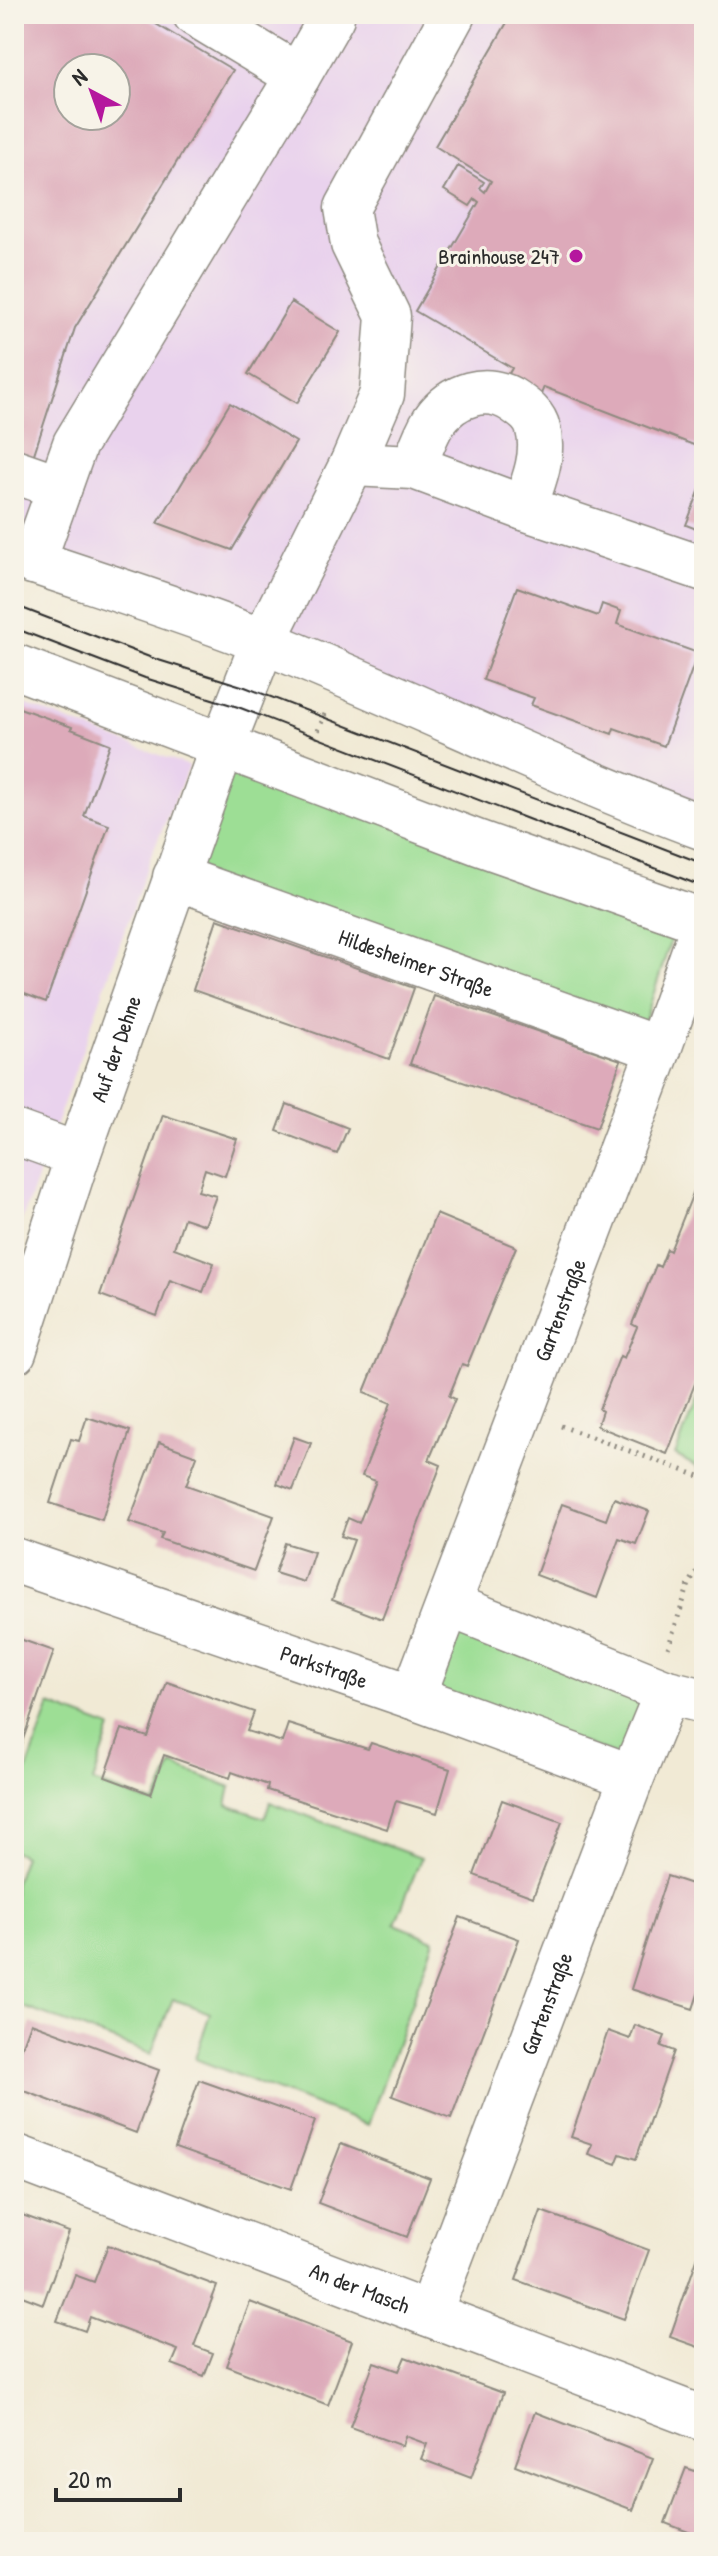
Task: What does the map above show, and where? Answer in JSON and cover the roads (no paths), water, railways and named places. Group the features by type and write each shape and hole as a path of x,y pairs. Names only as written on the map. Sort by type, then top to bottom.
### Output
{"street":[{"path":"195,14 298,76"},
{"path":"327,14 332,17 298,76 75,444 60,487 24,558 263,642 546,765 704,828"},
{"path":"222,747 263,642 352,464 382,394 388,316 353,244 347,208 453,14"},
{"path":"414,467 436,418 457,399 479,391 505,394 529,412 538,428 539,455 524,508"},
{"path":"352,464 414,467 704,569"},
{"path":"14,471 60,487"},
{"path":"14,666 299,776 704,923"},
{"name":"Auf der Dehne","path":"14,1352 78,1155 222,747"},
{"name":"Hildesheimer Straße","path":"175,877 659,1049"},
{"name":"Gartenstraße","path":"413,1697 704,923"},
{"path":"14,1132 78,1155"},
{"name":"Parkstraße","path":"14,1560 413,1697 632,1777"},
{"path":"450,1605 676,1694"},
{"name":"Gartenstraße","path":"429,2314 632,1777 676,1694"},
{"name":"An der Masch","path":"14,2156 704,2419"}],"tram line":[{"path":"14,605 152,658 245,687 704,864"},
{"path":"14,628 145,678 238,707 704,887"}],"place":[{"name":"Brainhouse 247","path":"576,256"}]}
